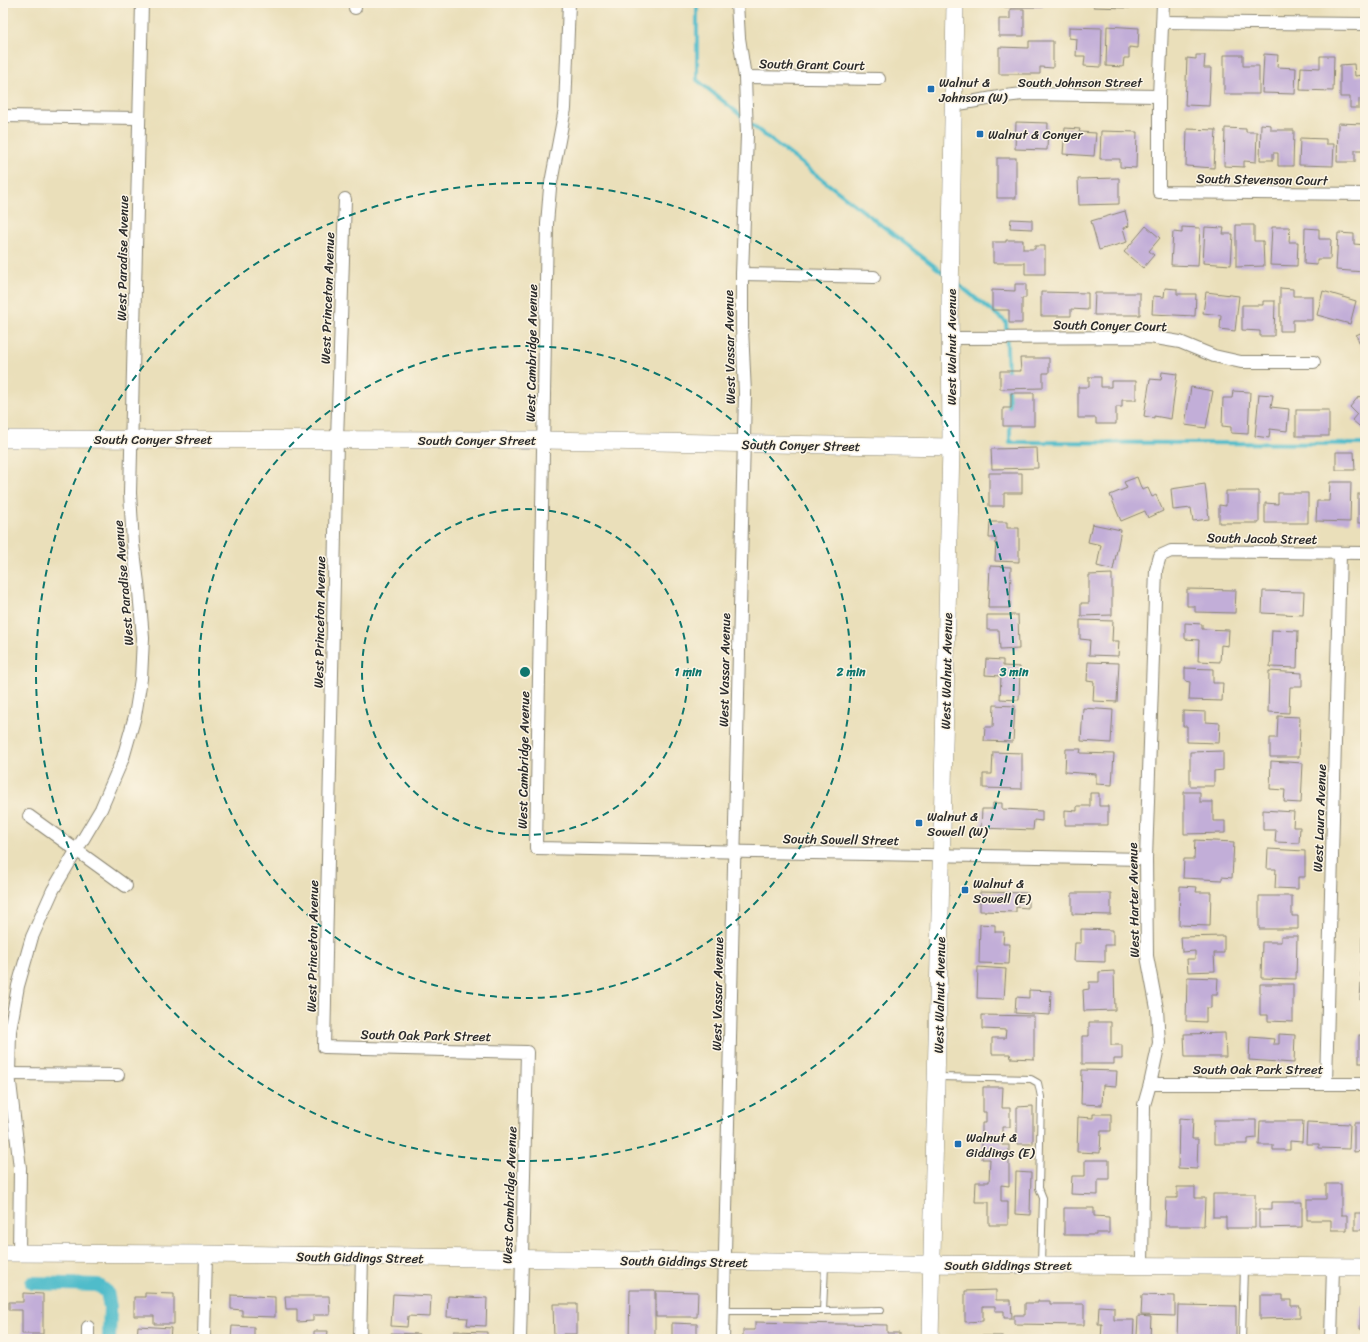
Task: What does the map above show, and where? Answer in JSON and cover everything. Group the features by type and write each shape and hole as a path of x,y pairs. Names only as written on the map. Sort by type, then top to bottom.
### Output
{"street":[{"name":"West Paradise Avenue","path":"11,1253 20,1168 9,1074 10,1031 20,979 32,937 50,897 101,809 123,758 136,716 141,678 143,638 133,544 130,493 142,3"},
{"name":"West Cambridge Avenue","path":"536,848 547,224 550,188 565,109 569,3"},
{"name":"West Vassar Avenue","path":"723,1339 745,394 742,328 742,274 747,135 745,76 739,38 737,3"},
{"name":"West Walnut Avenue","path":"930,1339 951,447 950,338 955,3"},
{"path":"1160,96 1163,3"},
{"path":"1163,22 1365,24"},
{"name":"South Grant Court","path":"745,76 880,79"},
{"name":"South Johnson Street","path":"953,105 1023,94 1160,96"},
{"name":"South Stevenson Court","path":"1160,96 1159,192 1365,194"},
{"path":"3,116 138,118"},
{"name":"West Princeton Avenue","path":"324,1047 337,440 345,198"},
{"path":"742,274 874,277"},
{"name":"South Conyer Court","path":"950,338 1150,337 1180,342 1214,356 1241,362 1314,362"},
{"name":"South Conyer Street","path":"3,438 543,440 951,447"},
{"name":"South Jacob Street","path":"1160,556 1172,551 1365,553"},
{"name":"West Laura Avenue","path":"1326,1083 1340,553"},
{"name":"West Harter Avenue","path":"1142,1266 1144,1105 1159,1043 1157,1009 1147,956 1146,859 1156,570 1160,556"},
{"path":"29,816 126,886"},
{"name":"South Sowell Street","path":"536,848 942,854 1146,859"},
{"name":"South Oak Park Street","path":"324,1047 528,1052"},
{"name":"West Cambridge Avenue","path":"520,1339 528,1052"},
{"path":"9,1074 118,1075"},
{"name":"South Oak Park Street","path":"1150,1084 1365,1084"},
{"name":"South Giddings Street","path":"11,1253 206,1254 725,1262 1365,1267"},
{"path":"204,1339 206,1254"},
{"path":"360,1339 362,1257"},
{"path":"1331,1339 1333,1267"},
{"path":"88,1327 88,1339"}],"lane":[{"path":"936,1077 1031,1079 1038,1083 1041,1097 1039,1188 1043,1198 1041,1265"},
{"path":"823,1311 825,1263"},
{"path":"1242,1339 1244,1267"},
{"path":"724,1311 881,1310"}],"building":[{"path":"1005,3 1043,3 1043,7 1005,7"},
{"path":"1093,3 1130,3 1130,8 1093,7"},
{"path":"1010,9 1024,9 1024,36 999,36 999,19 1010,19"},
{"path":"1107,26 1139,28 1138,48 1129,47 1129,58 1124,58 1123,67 1106,66"},
{"path":"1069,27 1102,28 1101,67 1084,66 1085,56 1076,56 1077,39 1069,38"},
{"path":"1029,41 1053,41 1053,68 1040,67 1040,74 999,74 999,47 1029,48"},
{"path":"1264,54 1278,55 1277,67 1296,68 1295,94 1262,93"},
{"path":"1196,55 1205,55 1204,68 1211,68 1209,106 1185,105 1187,58 1196,59"},
{"path":"1224,55 1243,55 1243,66 1259,66 1259,94 1224,94"},
{"path":"1320,56 1334,56 1333,91 1300,90 1301,67 1320,68"},
{"path":"1354,64 1355,76 1365,75 1365,99 1359,99 1359,108 1350,108 1350,97 1340,97 1340,65"},
{"path":"1016,122 1048,123 1047,150 1015,149"},
{"path":"1338,123 1365,124 1365,150 1355,150 1355,162 1337,162"},
{"path":"1261,124 1271,125 1271,130 1294,130 1293,166 1278,166 1278,153 1273,153 1273,160 1260,160"},
{"path":"1065,128 1080,129 1079,132 1096,133 1094,156 1063,154"},
{"path":"1225,128 1246,129 1246,132 1257,132 1256,162 1244,161 1244,167 1224,166"},
{"path":"1187,129 1216,130 1214,168 1186,166"},
{"path":"1101,131 1137,132 1136,168 1120,167 1120,159 1100,159"},
{"path":"1300,138 1326,139 1326,144 1334,144 1333,166 1299,165"},
{"path":"997,158 1016,158 1016,198 997,198"},
{"path":"1119,178 1119,204 1079,205 1078,179"},
{"path":"1125,211 1129,226 1123,228 1127,242 1099,250 1091,221"},
{"path":"1011,219 1032,220 1032,229 1010,228"},
{"path":"1236,225 1254,225 1254,241 1263,241 1264,266 1236,267"},
{"path":"1146,226 1160,238 1149,251 1154,255 1143,268 1124,252"},
{"path":"1182,227 1200,228 1198,266 1171,265 1173,232 1182,233"},
{"path":"1205,227 1224,228 1223,234 1233,234 1231,265 1203,263"},
{"path":"1272,227 1290,227 1289,242 1298,242 1297,266 1270,265"},
{"path":"1305,228 1319,229 1319,239 1331,239 1330,259 1317,259 1317,265 1304,264"},
{"path":"1338,233 1354,234 1354,244 1365,245 1365,272 1336,270"},
{"path":"1006,240 1023,240 1023,249 1035,249 1035,246 1045,246 1045,274 1025,274 1025,263 993,263 993,242 1006,242"},
{"path":"1015,284 1026,284 1026,298 1022,298 1022,323 1009,323 1009,310 992,310 992,290 1015,291"},
{"path":"1165,288 1177,289 1177,294 1196,294 1195,316 1152,314 1153,296 1164,297"},
{"path":"1280,288 1293,289 1293,296 1312,296 1312,320 1293,320 1293,331 1280,331"},
{"path":"1323,291 1356,301 1350,324 1317,315"},
{"path":"1041,292 1088,293 1088,310 1071,309 1071,316 1041,316"},
{"path":"1206,292 1239,296 1235,331 1220,329 1221,315 1203,313"},
{"path":"1095,293 1140,293 1140,315 1094,315"},
{"path":"1263,301 1275,301 1274,336 1260,336 1260,331 1242,330 1242,305 1263,305"},
{"path":"1365,331 1365,349 1363,350 1356,335"},
{"path":"1020,358 1049,358 1049,373 1043,373 1043,388 1000,389 1000,371 1021,371"},
{"path":"1162,372 1177,374 1171,419 1144,416 1150,379 1161,380"},
{"path":"1089,377 1101,377 1101,387 1111,387 1111,381 1136,381 1136,400 1122,400 1122,407 1116,407 1116,424 1096,424 1096,418 1078,418 1078,387 1089,387"},
{"path":"1191,387 1213,391 1206,428 1185,425"},
{"path":"1233,391 1250,392 1248,434 1231,433 1231,427 1222,426 1223,398 1232,398"},
{"path":"1011,393 1034,393 1034,426 1003,426 1003,408 1011,408"},
{"path":"1259,394 1273,395 1271,407 1289,409 1287,431 1270,429 1269,438 1255,436"},
{"path":"1359,396 1365,401 1365,431 1352,420 1357,414 1350,407"},
{"path":"1296,410 1329,410 1329,436 1296,436"},
{"path":"1037,448 1038,468 992,469 991,449"},
{"path":"1336,452 1354,452 1355,470 1336,470"},
{"path":"989,473 1022,473 1022,493 1004,493 1004,506 989,506"},
{"path":"1137,477 1142,490 1148,488 1152,497 1156,495 1163,511 1148,518 1145,511 1121,521 1110,495 1127,488 1124,482"},
{"path":"1330,482 1351,482 1350,522 1316,521 1317,501 1329,501"},
{"path":"1205,484 1209,519 1193,521 1191,508 1173,510 1171,489"},
{"path":"1226,491 1259,491 1259,523 1219,523 1219,505 1226,506"},
{"path":"1278,493 1308,493 1308,523 1265,523 1265,503 1278,504"},
{"path":"1358,494 1365,494 1365,523 1358,523"},
{"path":"990,522 1007,522 1007,528 1019,528 1019,562 995,561 996,538 989,538"},
{"path":"1092,524 1121,530 1113,570 1097,566 1101,545 1088,542"},
{"path":"990,566 1011,567 1010,608 988,608"},
{"path":"1112,574 1112,615 1081,616 1081,603 1089,603 1089,575"},
{"path":"1187,589 1236,590 1235,613 1195,612 1195,606 1187,606"},
{"path":"1263,591 1304,592 1303,615 1262,613"},
{"path":"987,615 1018,615 1019,649 1000,650 999,630 987,630"},
{"path":"1080,620 1113,621 1112,641 1119,641 1118,656 1089,655 1090,640 1080,639"},
{"path":"1185,623 1202,624 1202,629 1229,630 1228,646 1221,645 1220,662 1198,661 1199,640 1185,639"},
{"path":"1272,630 1298,631 1297,668 1270,667"},
{"path":"986,659 1003,660 1003,666 1020,667 1019,700 1000,699 1001,676 985,675"},
{"path":"1088,662 1119,663 1117,702 1093,701 1094,682 1087,681"},
{"path":"1185,668 1213,669 1213,683 1223,683 1222,701 1189,700 1190,682 1185,681"},
{"path":"1269,671 1302,673 1302,687 1290,687 1289,713 1268,712"},
{"path":"994,705 1015,706 1013,742 984,741 985,727 993,727"},
{"path":"1083,708 1113,710 1111,743 1081,741"},
{"path":"1183,711 1206,712 1206,722 1220,723 1219,743 1187,742 1187,726 1183,726"},
{"path":"1278,716 1300,717 1299,757 1270,757 1270,738 1277,738"},
{"path":"1066,749 1081,749 1080,753 1114,754 1112,785 1096,784 1096,774 1065,772"},
{"path":"1223,751 1223,770 1214,771 1214,786 1190,786 1190,752"},
{"path":"993,752 1022,753 1022,789 983,788 983,774 992,774"},
{"path":"1271,761 1303,763 1301,803 1284,802 1285,790 1270,789"},
{"path":"1184,792 1200,792 1200,802 1213,802 1213,821 1225,821 1225,833 1184,834"},
{"path":"1090,793 1099,793 1099,806 1108,806 1108,825 1065,825 1065,810 1077,811 1077,806 1090,806"},
{"path":"993,803 1002,803 1002,809 1042,811 1042,821 1034,820 1033,830 981,828 982,809 993,809"},
{"path":"1263,810 1294,812 1293,827 1300,827 1299,843 1275,842 1276,830 1263,830"},
{"path":"1195,840 1234,842 1232,878 1222,877 1222,880 1183,878 1184,859 1194,859"},
{"path":"1268,849 1305,851 1305,877 1298,877 1298,889 1275,888 1276,869 1267,869"},
{"path":"1180,886 1197,887 1196,892 1211,892 1210,926 1179,925"},
{"path":"980,892 1028,893 1028,908 1016,907 1016,912 980,911"},
{"path":"1072,893 1111,893 1111,915 1072,914"},
{"path":"1259,896 1292,896 1292,916 1298,916 1298,929 1259,929"},
{"path":"1364,914 1365,929 1363,929"},
{"path":"980,924 995,925 995,932 1004,932 1003,944 1010,944 1009,964 979,963"},
{"path":"1081,929 1113,930 1113,945 1105,945 1105,962 1074,961 1075,943 1081,943"},
{"path":"1224,936 1224,953 1214,953 1215,971 1188,972 1187,959 1195,959 1195,951 1182,952 1181,937"},
{"path":"1281,936 1297,936 1296,979 1261,978 1262,942 1281,942"},
{"path":"1362,937 1365,937 1365,977 1361,977"},
{"path":"978,967 1006,969 1004,999 977,998"},
{"path":"1114,971 1115,1010 1084,1011 1083,990 1089,989 1089,982 1099,982 1099,972"},
{"path":"1187,977 1218,978 1217,995 1211,995 1211,1008 1206,1008 1206,1022 1186,1021"},
{"path":"1361,983 1365,983 1365,1000 1360,1000"},
{"path":"1260,984 1293,984 1293,1022 1268,1021 1268,1015 1260,1015"},
{"path":"1029,990 1051,991 1050,1015 1015,1013 1016,997 1029,998"},
{"path":"982,1015 1034,1016 1034,1059 1011,1058 1010,1054 992,1054 992,1038 1005,1038 1006,1030 982,1029"},
{"path":"1089,1022 1111,1022 1111,1045 1122,1045 1122,1059 1114,1059 1114,1064 1082,1064 1082,1036 1089,1036"},
{"path":"1225,1033 1226,1057 1185,1057 1184,1034"},
{"path":"1279,1034 1295,1035 1294,1063 1249,1060 1250,1037 1274,1039 1273,1044 1279,1044"},
{"path":"1359,1035 1365,1035 1365,1063 1359,1063"},
{"path":"1082,1070 1117,1071 1116,1086 1103,1085 1102,1105 1081,1104"},
{"path":"983,1087 1003,1087 1002,1108 1010,1108 1010,1127 1002,1127 1002,1145 1009,1145 1009,1186 1001,1185 1001,1201 1008,1201 1008,1225 989,1225 989,1202 975,1202 976,1182 989,1182 990,1159 982,1159 982,1123 986,1123 986,1112 983,1112"},
{"path":"1033,1106 1033,1144 1017,1144 1017,1107"},
{"path":"1093,1114 1111,1114 1111,1131 1101,1131 1100,1153 1077,1152 1078,1117 1093,1118"},
{"path":"1179,1118 1193,1119 1192,1139 1198,1139 1197,1169 1178,1168"},
{"path":"1214,1120 1256,1120 1256,1138 1248,1139 1248,1144 1214,1144"},
{"path":"1260,1121 1303,1121 1302,1142 1290,1141 1290,1150 1273,1150 1273,1145 1259,1145"},
{"path":"1307,1122 1350,1124 1349,1149 1319,1148 1319,1144 1306,1144"},
{"path":"1354,1123 1365,1123 1365,1151 1354,1152"},
{"path":"1085,1160 1109,1160 1109,1179 1098,1179 1098,1195 1071,1194 1072,1176 1085,1176"},
{"path":"1016,1172 1031,1173 1030,1215 1015,1214"},
{"path":"1326,1184 1341,1184 1341,1215 1347,1215 1347,1230 1331,1230 1331,1220 1307,1220 1307,1199 1326,1199"},
{"path":"1177,1187 1195,1187 1195,1198 1205,1198 1204,1226 1165,1226 1166,1198 1177,1198"},
{"path":"1213,1194 1255,1194 1255,1228 1226,1228 1226,1217 1213,1217"},
{"path":"1272,1202 1302,1202 1302,1227 1259,1228 1259,1209 1272,1209"},
{"path":"1064,1208 1094,1208 1094,1216 1109,1217 1109,1233 1096,1233 1096,1235 1064,1235"},
{"path":"1355,1213 1365,1213 1365,1230 1355,1230"},
{"path":"630,1290 655,1290 655,1339 629,1339"},
{"path":"996,1290 996,1300 1011,1300 1012,1318 1004,1318 1004,1311 995,1311 995,1306 983,1306 983,1321 965,1322 965,1291"},
{"path":"656,1291 698,1292 697,1317 656,1317"},
{"path":"23,1293 43,1294 43,1334 22,1334 22,1310 9,1310 9,1302 23,1302"},
{"path":"145,1293 174,1294 174,1324 154,1324 154,1316 134,1316 134,1297 145,1297"},
{"path":"393,1294 431,1296 430,1317 408,1316 407,1327 391,1326"},
{"path":"231,1295 275,1297 275,1317 242,1316 242,1310 231,1309"},
{"path":"1142,1295 1175,1296 1175,1316 1141,1315"},
{"path":"1260,1295 1283,1295 1283,1300 1291,1300 1291,1306 1300,1306 1300,1318 1260,1319"},
{"path":"285,1296 329,1296 330,1315 313,1315 313,1321 297,1322 297,1309 286,1309"},
{"path":"448,1296 487,1298 486,1326 467,1325 468,1318 447,1317"},
{"path":"1038,1301 1050,1301 1050,1304 1084,1304 1084,1325 1014,1324 1014,1315 1025,1315 1025,1303 1038,1303"},
{"path":"553,1304 577,1304 577,1334 563,1334 563,1339 554,1339"},
{"path":"1178,1305 1236,1306 1236,1339 1177,1339"},
{"path":"1099,1306 1114,1307 1114,1320 1134,1320 1133,1339 1101,1339 1102,1324 1098,1324"},
{"path":"1361,1307 1365,1307 1365,1330 1360,1329"},
{"path":"1138,1316 1151,1317 1150,1337 1137,1336"},
{"path":"755,1322 887,1325 887,1333 899,1333 899,1339 743,1339 743,1330 755,1330"},
{"path":"672,1323 697,1324 697,1339 672,1339"},
{"path":"138,1326 171,1328 170,1339 137,1339"},
{"path":"232,1326 254,1327 254,1339 231,1339"},
{"path":"314,1331 328,1331 327,1339 314,1339"},
{"path":"454,1331 487,1332 487,1339 453,1339"},
{"path":"391,1333 419,1334 418,1339 391,1339"},
{"path":"578,1336 588,1337 588,1339 578,1339"},
{"path":"975,1336 1002,1336 1002,1339 975,1339"},
{"path":"1266,1337 1298,1337 1298,1339 1266,1339"}],"waterway":[{"path":"697,3 697,80 744,118"},
{"path":"749,123 946,275"},
{"path":"955,282 1006,322 1008,375"},
{"path":"1008,384 1009,413"},
{"path":"1010,422 1010,442 1365,444"},
{"path":"32,1283 98,1285 107,1292 110,1307 109,1339"}],"place":[{"name":"Walnut & Johnson (W)","path":"931,89"},
{"name":"Walnut & Conyer","path":"980,134"},
{"name":"Walnut & Sowell (W)","path":"919,823"},
{"name":"Walnut & Sowell (E)","path":"965,890"},
{"name":"Walnut & Giddings (E)","path":"958,1144"}]}
